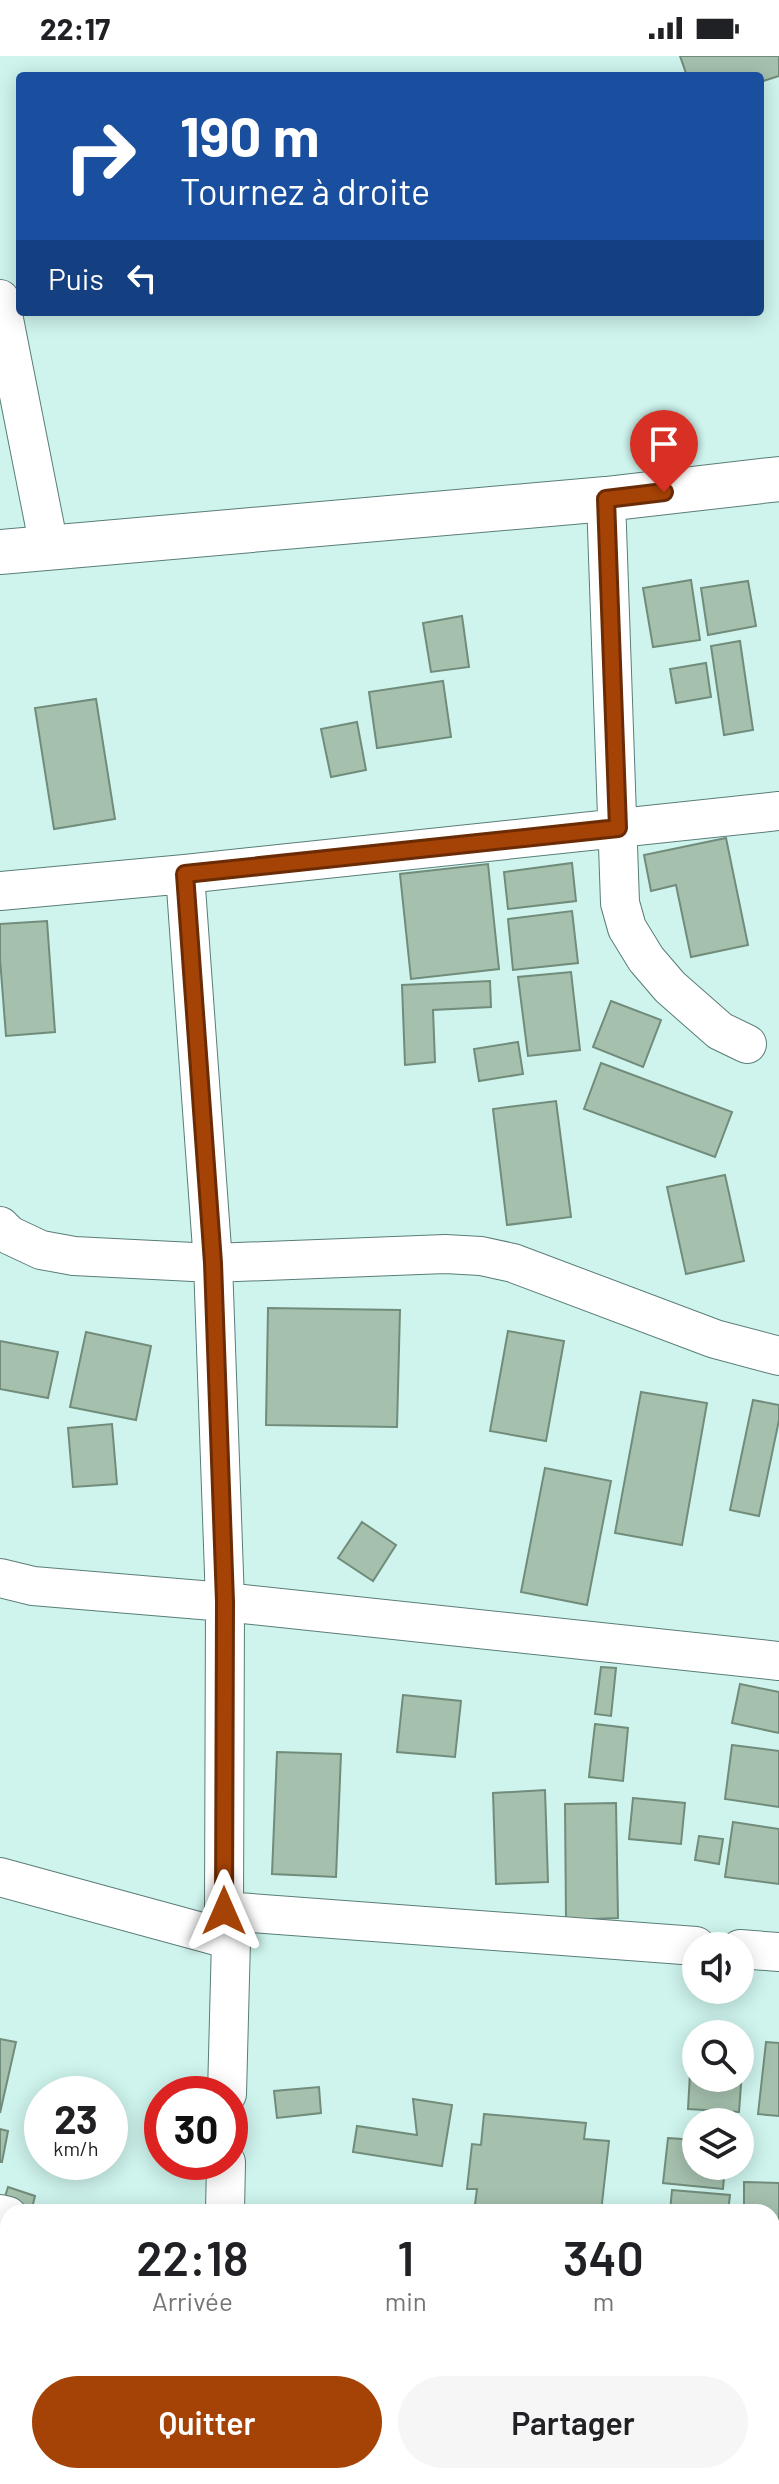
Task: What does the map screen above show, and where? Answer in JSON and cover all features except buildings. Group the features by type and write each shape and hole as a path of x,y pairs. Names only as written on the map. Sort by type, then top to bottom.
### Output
{"street":[{"path":"0,299 49,547"},
{"path":"0,552 606,499 779,479"},
{"path":"606,499 620,903 627,928 646,959 686,1003 720,1031 747,1044"},
{"path":"0,891 779,811"},
{"path":"185,874 213,1263 225,1602 227,2076"},
{"path":"0,1226 9,1235 41,1250 74,1256 213,1263 445,1254 481,1256 513,1263 715,1339 779,1356"},
{"path":"0,1578 33,1586 225,1602 779,1661"},
{"path":"0,1877 228,1926 682,1945"},
{"path":"754,1950 779,1952"},
{"path":"225,2204 226,2180"}],"route":[{"path":"224,1911 225,1602 213,1263 185,874 618,828 606,499 664,492"}]}
